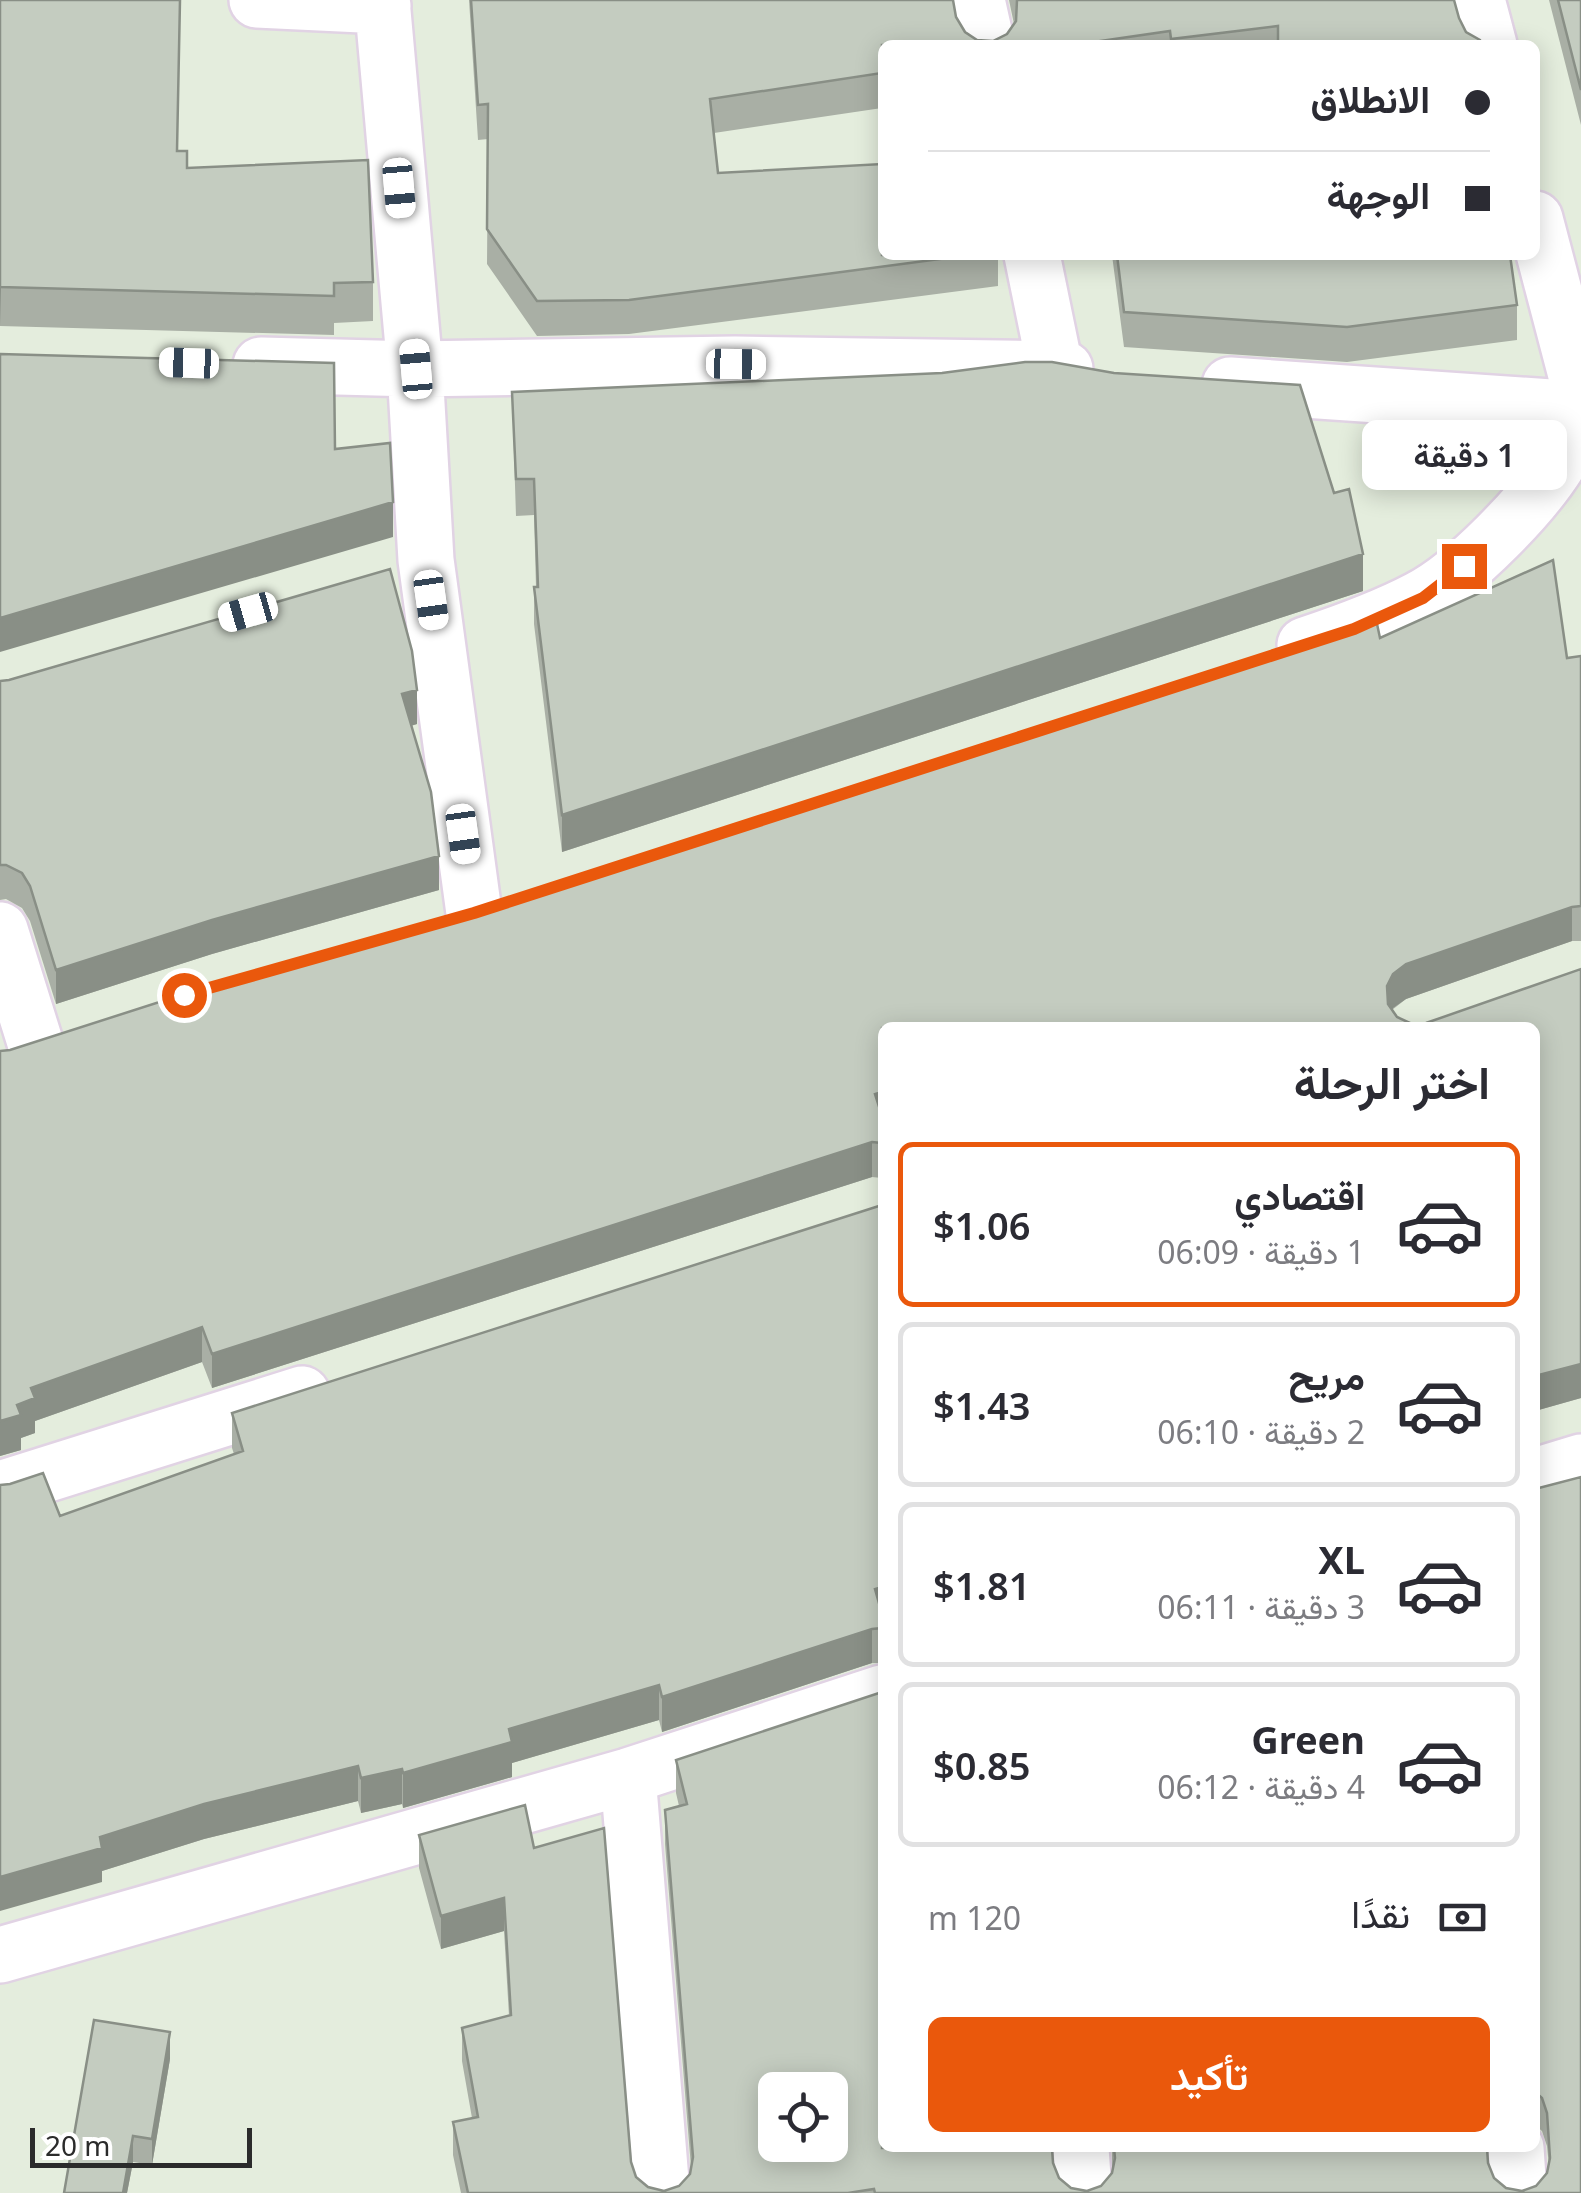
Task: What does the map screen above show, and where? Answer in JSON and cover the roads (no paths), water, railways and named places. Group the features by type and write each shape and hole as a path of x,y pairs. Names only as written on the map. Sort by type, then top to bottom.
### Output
{"street":[{"path":"257,0 383,3 416,369 426,560 474,913"},
{"path":"977,0 986,40"},
{"path":"1477,0 1488,40"},
{"path":"1540,238 1581,394"},
{"path":"1033,260 1056,367"},
{"path":"218,364 416,369 736,364 1056,367 1116,378"},
{"path":"1186,382 1581,409"},
{"path":"1260,659 1354,629 1423,598 1464,566 1523,510 1561,460 1581,418"},
{"path":"370,577 426,560"},
{"path":"420,928 530,895"},
{"path":"0,930 17,1049 91,1024"},
{"path":"0,1489 358,1376"},
{"path":"1540,1474 1581,1462"},
{"path":"0,1955 628,1776 878,1694"},
{"path":"628,1776 662,2193"},
{"path":"1081,2152 1084,2193"},
{"path":"1516,2152 1519,2193"}]}
